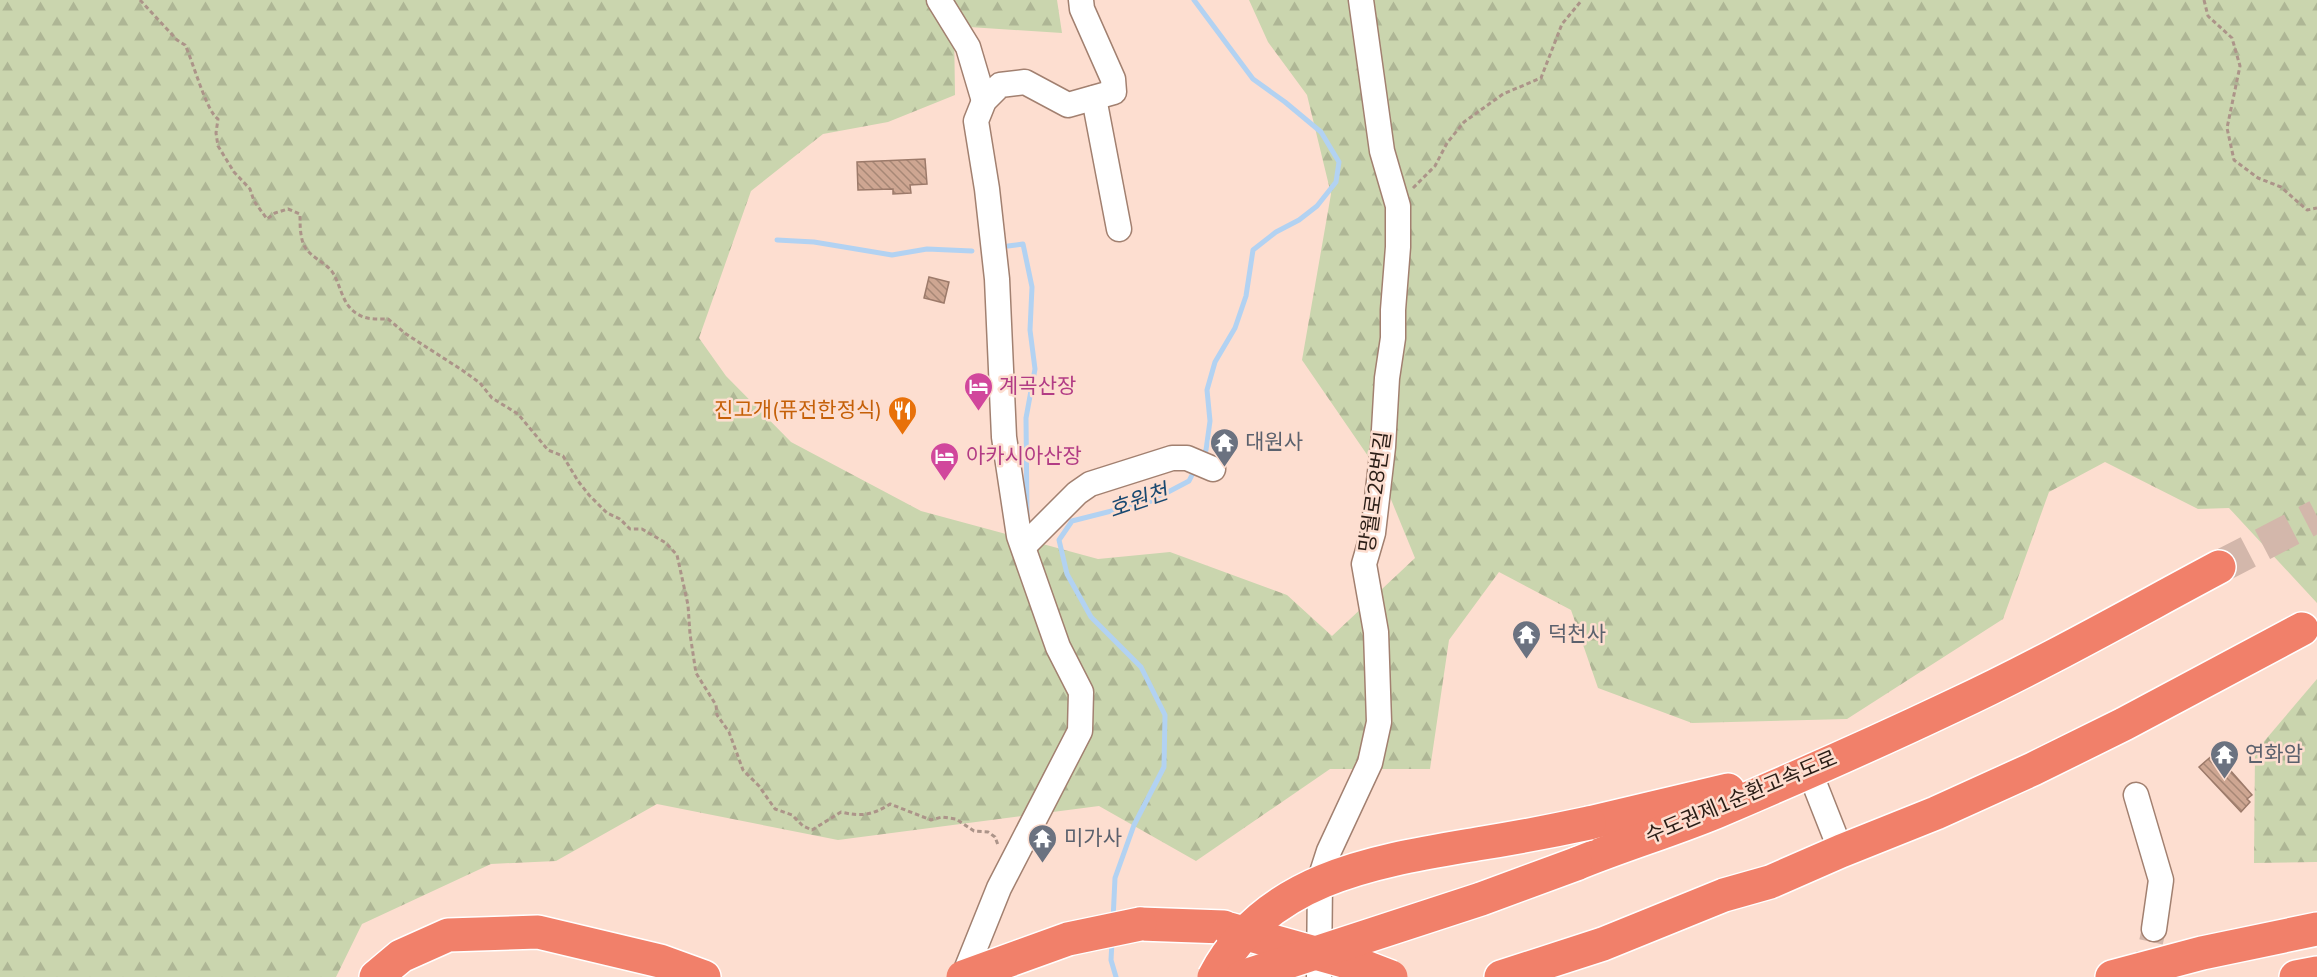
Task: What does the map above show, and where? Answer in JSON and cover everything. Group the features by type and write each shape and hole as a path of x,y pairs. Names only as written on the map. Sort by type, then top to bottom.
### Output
{"highway":[{"name":"수도권제1순환고속도로","path":"1242,977 1481,899 1624,844 1671,831 1963,701 2044,661 2219,567"},
{"path":"1501,977 1603,944 1724,895 1770,882 1936,813 2124,724 2302,629"},
{"path":"1214,977 1229,953 1260,920 1288,899 1324,880 1386,860 1589,823 1809,770"},
{"path":"963,977 1068,939 1140,924 1224,927 1365,967 1391,977"},
{"path":"2112,977 2202,953 2317,929"},
{"path":"376,977 401,956 448,935 538,932 660,961 704,977"},
{"path":"2296,977 2317,973"}],"street":[{"path":"939,0 968,46 984,101"},
{"path":"963,977 999,888 1080,731 1081,692 1058,647 1019,536 1004,437 997,279 987,189 976,121 984,101 1000,85 1025,82 1068,105 1114,93 1113,79 1082,9 1081,0"},
{"name":"망월로28번길","path":"1319,977 1320,879 1329,851 1370,763 1379,722 1376,632 1364,564 1373,533 1383,447 1387,378 1393,338 1398,206 1382,151 1361,0"},
{"path":"1094,98 1119,229"},
{"path":"1024,546 1077,493 1090,484 1172,458 1187,458 1213,469"},
{"path":"1809,770 1841,851"},
{"path":"2136,795 2161,880 2154,928"}],"path":[{"path":"140,0 177,40 185,45 214,117 218,119 216,133 218,146 234,172 250,189 254,201 267,219 275,213 288,209 300,214 303,244 310,254 331,270 339,283 343,298 351,308 356,313 370,319 388,319 406,334 480,383 492,398 518,414 548,450 563,456 578,481 607,513 620,519 630,528 642,529 666,543 677,555 688,605 696,673 716,705 717,715 729,732 743,770 759,786 775,809 792,816 802,826 812,830 842,812 856,816 870,815 890,804 931,820 942,817 956,819 974,831 988,832 994,837 999,849 1014,860"},
{"path":"1398,206 1435,166 1447,143 1464,122 1503,94 1541,78 1562,24 1582,0"},
{"path":"2204,0 2208,16 2232,38 2240,66 2227,128 2234,160 2258,178 2281,187 2307,210 2317,208"}],"green space":[{"path":"0,0 1057,0 1062,33 954,26 955,95 888,122 823,134 751,191 699,338 726,376 791,442 921,511 1098,559 1170,552 1287,595 1332,636 1415,558 1381,475 1302,360 1331,194 1307,95 1268,42 1249,0 2317,0 2317,603 2229,508 2198,509 2105,462 2049,492 2003,619 1847,719 1692,723 1598,688 1571,610 1499,572 1449,640 1430,769 1330,769 1196,861 1099,806 838,840 657,804 556,861 491,864 362,924 336,977 0,977"},
{"path":"2317,679 2317,862 2254,863 2255,752"}],"building":[{"path":"925,159 927,184 910,185 911,193 893,194 893,189 858,190 857,162"},
{"path":"929,277 949,282 944,303 924,298"},
{"path":"2215,753 2252,795 2247,799 2250,802 2241,812 2199,767"}],"waterway":[{"name":"호원천","path":"1194,0 1253,79 1321,132 1339,162 1336,182 1317,206 1299,220 1276,232 1253,250 1246,296 1235,328 1215,362 1207,390 1210,421 1206,450 1202,456"},
{"path":"777,240 814,242 892,255 927,249 972,251"},
{"path":"1008,246 1023,244 1032,287 1030,330 1035,369 1026,418 1027,516"},
{"name":"호원천","path":"1113,920 1115,878 1134,825 1164,767 1165,715 1141,667 1091,617 1067,574 1059,540 1072,521 1151,501 1189,481 1196,467"},
{"name":"호원천","path":"1112,941 1111,960 1116,977"}],"tunnel":[{"path":"2219,567 2317,516"},
{"path":"2143,977 2154,929"}],"place":[{"name":"계곡산장","path":"978,412"},
{"name":"진고개(퓨전한정식)","path":"903,436"},
{"name":"대원사","path":"1224,468"},
{"name":"아카시아산장","path":"945,482"},
{"name":"덕천사","path":"1527,660"},
{"name":"연화암","path":"2224,780"},
{"name":"미가사","path":"1043,864"}]}
